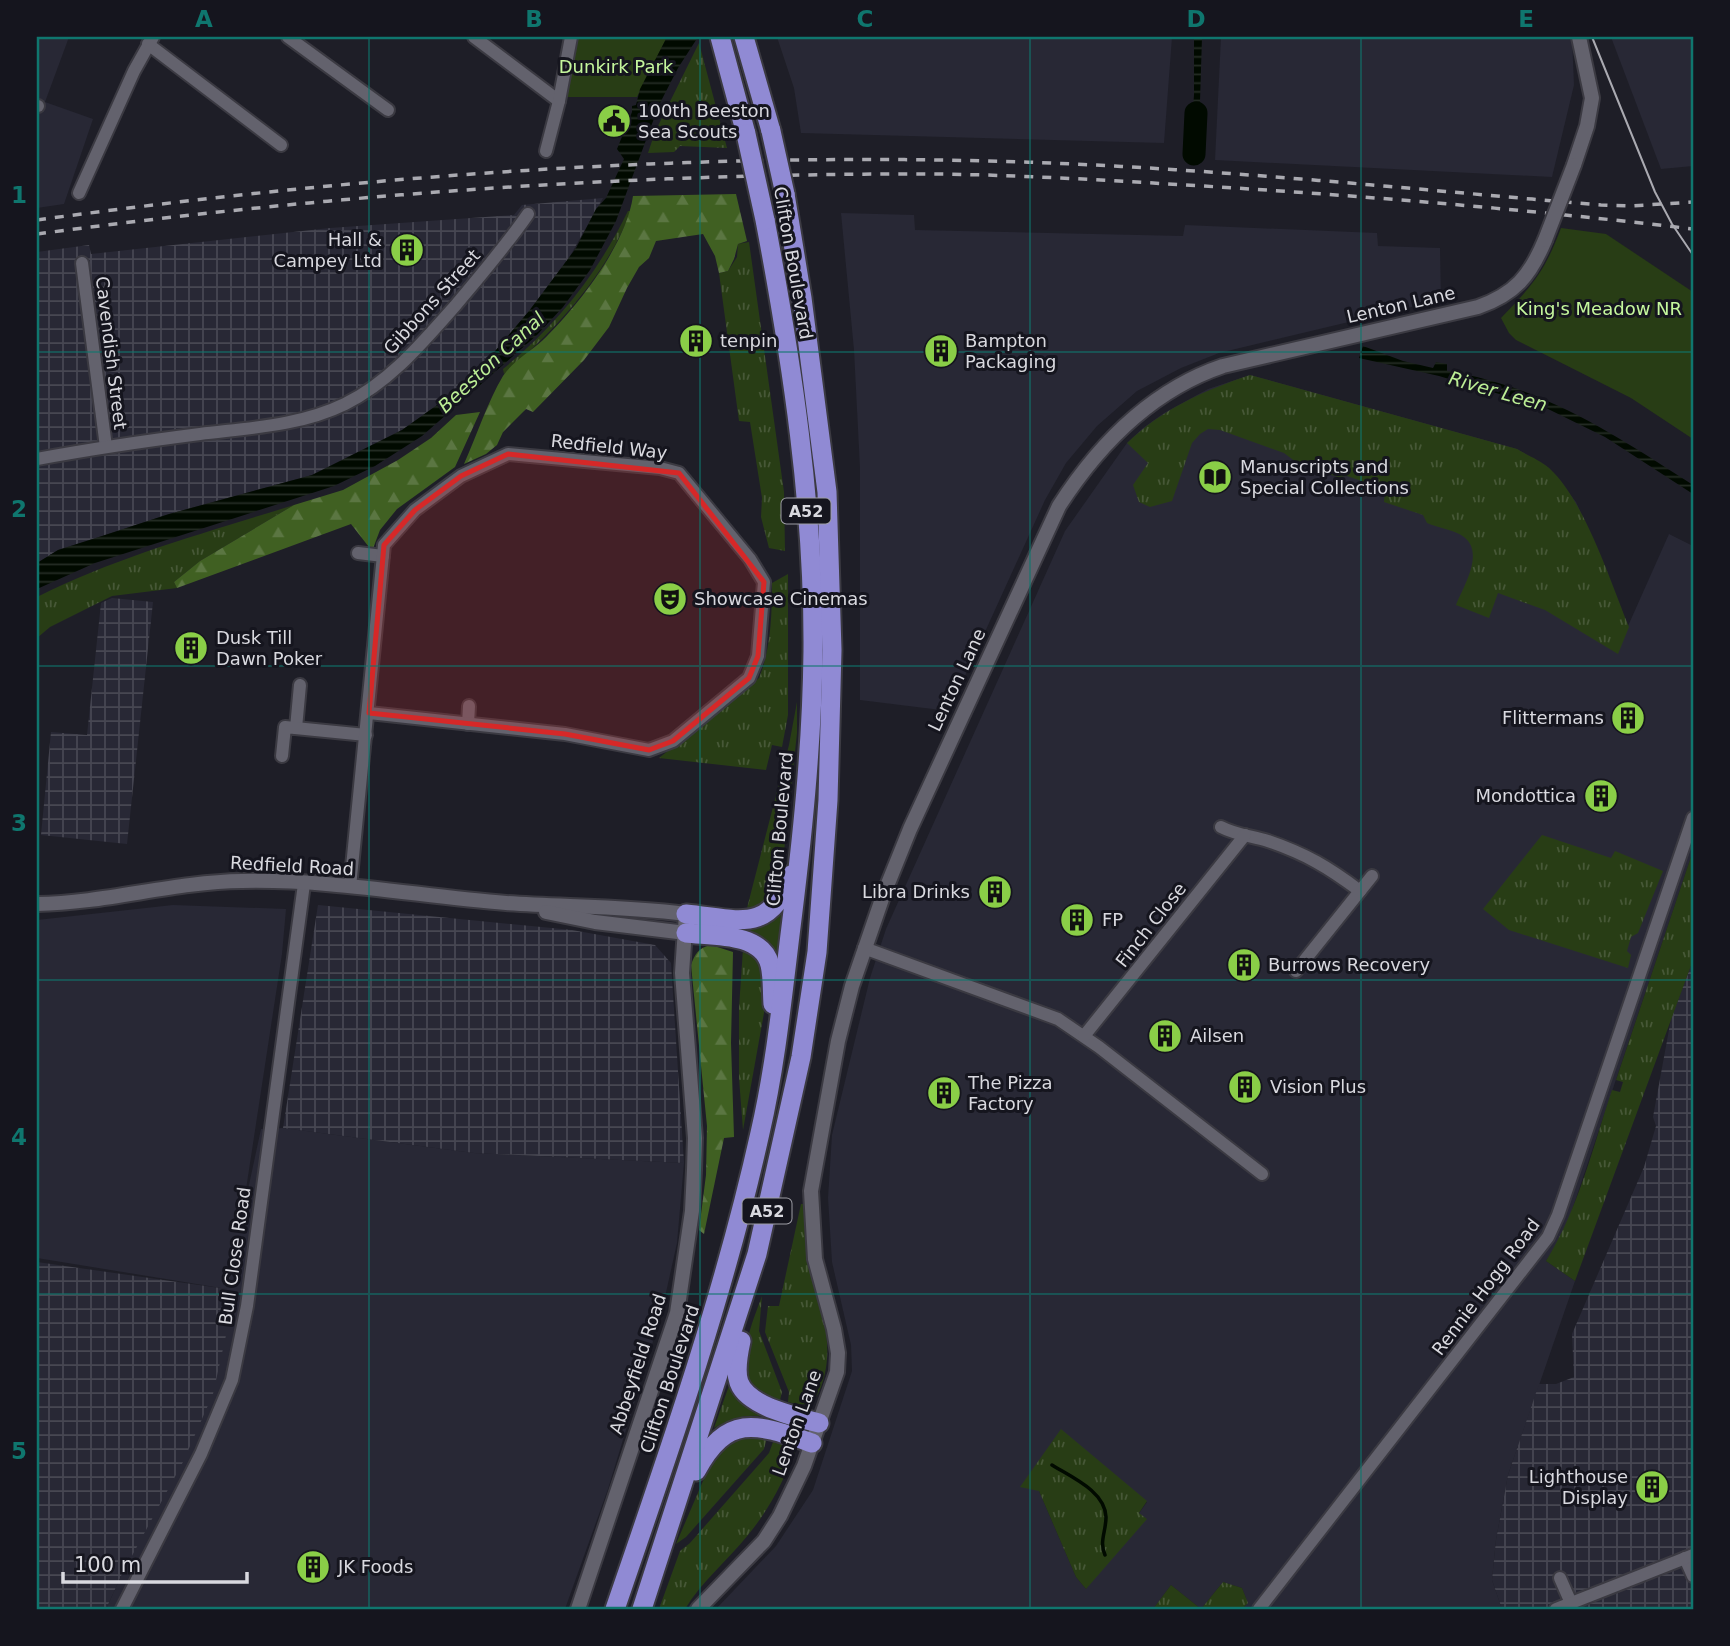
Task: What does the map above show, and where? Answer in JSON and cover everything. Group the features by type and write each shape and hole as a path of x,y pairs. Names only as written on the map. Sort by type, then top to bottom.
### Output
{"highway":[{"name":"Clifton Boulevard","path":"615,1609 713,1317 761,1131 776,1047 804,819 813,650 805,481 765,220 720,37"},
{"name":"Clifton Boulevard","path":"642,1609 757,1254 802,1057 817,952 828,800 832,650 827,492 790,218 771,131 744,37"},
{"path":"686,914 740,920 761,917 770,911 782,897 790,877 804,819"},
{"path":"686,933 739,938 758,945 769,961 776,1047"},
{"path":"757,1254 737,1359 740,1386 747,1396 756,1401 790,1416 818,1423"},
{"path":"664,1542 705,1453 722,1436 744,1427 774,1430 812,1443"}],"street":[{"path":"288,37 388,110"},
{"path":"474,37 559,101"},
{"path":"545,151 559,101 571,37"},
{"name":"Lenton Lane","path":"698,1609 769,1532 793,1492 837,1372 838,1353 834,1329 816,1259 811,1191 838,1041 864,948 910,829 1059,506 1077,477 1106,443 1141,411 1203,373 1223,366 1478,307 1500,299 1516,288 1540,252 1587,126 1592,98 1579,37"},
{"path":"79,193 103,136 150,41 281,145"},
{"name":"Gibbons Street","path":"37,459 106,447 285,424 345,404 380,383 423,343 478,279 528,214"},
{"name":"Cavendish Street","path":"82,263 106,447"},
{"name":"Redfield Way","path":"350,887 384,545 415,510 461,476 508,454 600,464 637,465 679,473 763,578 758,656 749,678 673,741 649,750 565,734 369,713"},
{"path":"358,553 383,556"},
{"path":"296,728 300,685"},
{"path":"468,724 469,706"},
{"path":"282,756 285,727 366,735"},
{"name":"Rennie Hogg Road","path":"1259,1609 1548,1237 1562,1204 1693,818"},
{"path":"1221,827 1266,840 1320,862 1360,891"},
{"name":"Finch Close","path":"1084,1037 1245,835"},
{"path":"1296,971 1372,876"},
{"name":"Redfield Road","path":"37,904 69,903 216,882 252,881 350,887 505,903 637,908 686,914"},
{"name":"Bull Close Road","path":"121,1609 201,1454 232,1380 247,1306 303,884"},
{"name":"Redfield Road","path":"505,903 595,922 686,933"},
{"name":"Abbeyfield Road","path":"578,1609 677,1313 683,1280 692,1212 695,1138 682,972 686,914"},
{"path":"864,948 1058,1019 1262,1174"},
{"path":"1556,1609 1689,1556 1693,1576"},
{"path":"1560,1578 1571,1603"}],"highlighted area":[{"path":"508,454 679,473 764,582 758,656 749,678 673,741 649,750 565,734 369,713 384,545 415,510 461,476"}],"shaded area":[{"path":"37,37 69,37 45,102 93,119 64,204 37,208"},
{"path":"777,37 1172,37 1164,143 801,133 794,88"},
{"path":"1221,37 1572,37 1574,85 1552,177 1215,160"},
{"path":"1611,37 1693,37 1693,166 1661,169"},
{"path":"603,198 566,263 468,383 402,430 312,475 169,514 58,550 37,563 37,252 89,245 91,254 330,228 514,215 522,205"},
{"path":"841,213 914,215 915,230 1183,236 1185,225 1377,233 1378,246 1440,248 1441,300 1219,353 1181,368 1137,391 1097,426 1066,463 1045,500 949,711 860,700 860,468 854,350"},
{"path":"1250,375 1517,449 1549,468 1576,502 1628,626 1669,534 1693,546 1693,851 1570,1216 1561,1238 1546,1261 1575,1281 1508,1475 1492,1580 1502,1609 1242,1609 1248,1603 1242,1588 1223,1582 1201,1609 1171,1585 1153,1609 716,1609 776,1546 813,1490 852,1371 851,1345 832,1262 828,1198 832,1135 870,978 886,929 1065,531 1127,443 1164,413 1208,389","holes":["1039,1491 1147,1502 1086,1589 1076,1577"]},
{"path":"112,598 153,602 127,844 41,835 51,732 87,735 101,603"},
{"path":"173,905 286,909 282,954 241,1222 261,1129 283,1128 474,1153 684,1163 677,1243 661,1315 608,1489 565,1609 106,1609 121,1576 227,1289 37,1258 37,920"},
{"path":"318,905 572,930 655,945 671,963 684,1163 474,1153 283,1128"},
{"path":"1693,960 1693,1609 1502,1609 1492,1580 1508,1475 1539,1384 1556,1384 1574,1377 1572,1334 1644,1167 1656,1126 1653,1117 1671,1019"},
{"path":"37,1262 227,1289 234,1299 213,1394 183,1462 106,1609 37,1609"}],"green space":[{"name":"Dunkirk Park","path":"575,37 667,37 637,97 565,97"},
{"path":"699,43 727,148 680,146 674,152 648,153 655,132"},
{"path":"736,194 747,241 738,244 728,271 719,273 715,256 703,234 656,241 649,258 639,267 627,288 609,327 584,360 533,412 526,409 503,432 497,445 486,454 464,464 503,376 571,310 598,274 621,234 633,196"},
{"path":"628,211 631,211 608,258 578,300 543,338 504,374 503,369 541,334 590,277"},
{"name":"King's Meadow NR","path":"1561,228 1606,234 1693,292 1693,439 1631,398 1516,340 1509,333 1501,318 1537,277"},
{"path":"749,242 784,492 785,551 769,548 761,517 762,498 750,422 739,421 719,273 728,271 737,257 738,244"},
{"path":"1250,375 1517,449 1549,468 1562,482 1585,520 1629,627 1618,654 1545,610 1498,593 1489,618 1456,605 1473,561 1470,544 1464,537 1427,523 1423,515 1384,502 1385,489 1347,476 1338,477 1316,470 1296,462 1284,453 1220,430 1208,429 1192,443 1172,501 1150,507 1139,502 1133,485 1148,463 1127,443 1170,410 1216,387"},
{"path":"480,412 455,467 397,509 380,530 372,551 351,524 177,588 174,582 200,561 294,505 343,490 398,460 431,438 456,415"},
{"path":"294,505 200,561 174,582 177,588 112,596 50,627 37,638 39,596 132,557"},
{"path":"788,574 788,715 782,747 772,745 766,770 659,758 759,678 768,643 772,583"},
{"path":"797,702 797,733 782,870 770,896 746,912 789,745"},
{"path":"1542,835 1611,858 1615,851 1663,871 1638,933 1631,937 1627,951 1631,955 1628,968 1509,930 1483,909"},
{"path":"1693,851 1693,960 1575,1281 1546,1261 1576,1200 1612,1090 1620,1092 1623,1082 1616,1080"},
{"path":"787,903 779,958 761,938 745,932 745,925"},
{"path":"711,945 733,952 731,1043 734,1137 724,1138 704,1234 699,1230 706,1175 707,1126 691,965 698,952"},
{"path":"743,949 759,958 769,985 743,1130 739,1078 739,1008"},
{"path":"801,1204 809,1204 808,1248 824,1320 827,1353 826,1370 818,1393 809,1403 800,1404 788,1402 789,1392 765,1332 768,1306 779,1306"},
{"path":"762,1296 759,1331 782,1392 780,1400 759,1393 750,1385 746,1374 746,1347"},
{"path":"731,1380 773,1419 743,1417 714,1428"},
{"path":"1061,1429 1147,1501 1139,1513 1147,1519 1086,1589 1076,1577 1039,1491 1020,1487"},
{"path":"733,1434 767,1437 764,1449 686,1537 676,1544 715,1453"},
{"path":"776,1434 795,1444 796,1450 763,1515 685,1609 659,1609 680,1551 769,1453"},
{"path":"1223,1582 1242,1588 1248,1603 1242,1609 1201,1609"},
{"path":"1171,1585 1201,1609 1153,1609"}],"water":[{"name":"Beeston Canal","path":"667,37 698,37 659,105 616,221 590,270 563,307 537,335 422,436 375,466 334,486 95,563 37,589 37,563 58,550 169,514 312,475 402,430 468,383 529,311 576,248 596,209 606,198 624,159 617,149 632,106 636,105 640,89"},
{"path":"1194,37 1202,37 1200,101 1203,144 1190,143 1194,95"},
{"path":"1363,346 1403,361 1433,368 1436,362 1447,364 1447,371 1482,378 1546,400 1605,430 1693,485 1693,494 1605,437 1546,408 1439,376 1359,358"}],"waterway":[{"name":"River Leen","path":"1194,154 1196,113"},
{"path":"1052,1465 1086,1486 1100,1500 1106,1517 1103,1541 1105,1555"}],"tram line":[{"path":"1592,37 1655,192 1693,255"}],"railway":[{"path":"37,220 273,192 511,171 869,159 1142,168 1295,178 1601,205 1693,202"},
{"path":"37,234 261,208 485,189 710,177 936,174 998,175 1313,193 1693,229"}],"place":[{"name":"100th Beeston Sea Scouts","path":"614,121"},
{"name":"Hall & Campey Ltd","path":"407,250"},
{"name":"tenpin","path":"696,341"},
{"name":"Bampton Packaging","path":"941,351"},
{"name":"Manuscripts and Special Collections","path":"1215,477"},
{"name":"Showcase Cinemas","path":"670,599"},
{"name":"Dusk Till Dawn Poker","path":"191,648"},
{"name":"Flittermans","path":"1628,718"},
{"name":"Mondottica","path":"1601,796"},
{"name":"Libra Drinks","path":"995,892"},
{"name":"FP","path":"1077,920"},
{"name":"Burrows Recovery","path":"1244,965"},
{"name":"Ailsen","path":"1165,1036"},
{"name":"Vision Plus","path":"1245,1087"},
{"name":"The Pizza Factory","path":"944,1093"},
{"name":"Lighthouse Display","path":"1652,1487"},
{"name":"JK Foods","path":"313,1567"}]}
